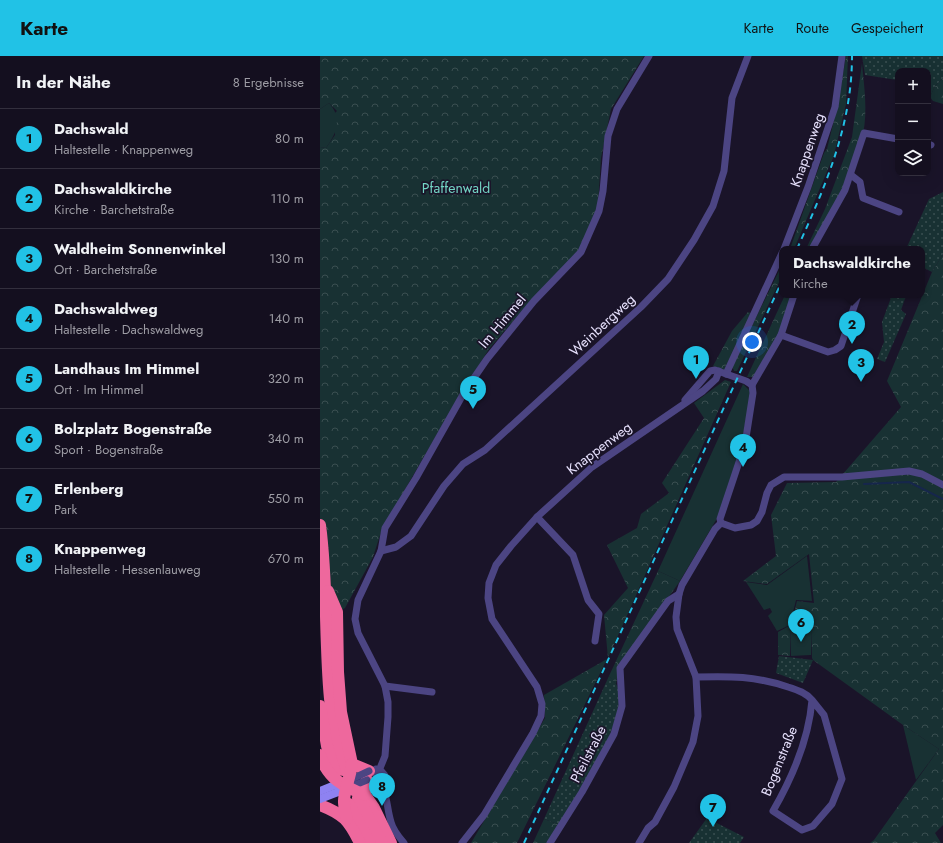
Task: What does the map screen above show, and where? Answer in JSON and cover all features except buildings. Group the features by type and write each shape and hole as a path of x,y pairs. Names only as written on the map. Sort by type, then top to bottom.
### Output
{"highway":[{"path":"320,525 326,584 337,612 338,672 345,786 344,810 347,819"},
{"path":"320,706 327,746 343,769 373,775 357,799 367,841"},
{"path":"320,755 328,773 345,786 357,799 382,843"},
{"path":"357,799 374,808 391,843"},
{"path":"320,805 336,811 347,819 367,841"}],"street":[{"name":"Im Himmel","path":"385,686 358,633 355,619 358,600 381,551 385,528 416,478 465,391 487,359 525,312 581,252 599,211 603,191 608,136 617,109 649,56"},
{"name":"Weinbergweg","path":"381,551 396,547 411,536 444,486 463,464 485,450 641,307 668,279 694,240 713,206 724,171 732,98 748,56"},
{"name":"Knappenweg","path":"785,246 808,187 830,122 837,98 842,56"},
{"path":"814,246 851,175 864,133 895,138"},
{"path":"851,175 860,182 863,198 898,212"},
{"path":"752,385 722,372 779,259"},
{"path":"639,843 648,828 655,822 674,787 693,742 698,716 696,677 677,629 679,594 715,529 721,523 720,519 745,444 754,393 752,385 782,335 793,298"},
{"path":"782,335 828,352 835,350 841,346 857,298"},
{"name":"Knappenweg","path":"462,843 484,815 533,733 541,716 542,704 537,687 492,619 488,598 489,583 496,565 537,517 592,467 681,405 710,371 722,372"},
{"path":"721,523 735,528 743,528 751,525 757,520 762,512 767,493 771,485 784,477 842,477 909,471 922,474 943,485"},
{"path":"537,517 573,555 588,600 599,614 595,640"},
{"name":"Pfeilstraße","path":"550,843 582,792 614,734 622,706 620,668 668,601 679,594"},
{"name":"Bogenstraße","path":"696,677 746,676 770,681 799,691 808,696 812,700 824,715 842,779 832,804 813,826 802,830 773,811 787,784 802,746 812,700"},
{"path":"320,791 335,785 355,785 373,775 385,756 388,717 385,686 432,692"},
{"path":"373,775 386,796 390,821 396,833 404,843"},
{"path":"320,799 333,794 345,786"}],"green space":[{"name":"Pfaffenwald","path":"320,56 644,56 611,109 601,158 598,205 578,255 531,300 489,349 458,398 382,529 373,557 345,608 320,621 320,147 326,148 335,135 335,127 337,122 333,115 337,111 329,103 320,109"},
{"path":"846,56 848,56 846,104 834,155 795,246 791,246 824,153 827,149 838,104"},
{"path":"862,56 943,56 943,78 935,86 931,95 931,68 895,68 895,80 865,75"},
{"path":"862,63 865,116 863,134 859,149 848,178 834,207 813,246 807,246 825,209 852,137"},
{"path":"943,78 943,104 933,101 931,98 935,86"},
{"path":"329,103 336,115 337,126 326,148 320,147 320,109"},
{"path":"943,192 943,254 932,272 925,268 925,246 907,246 929,199"},
{"path":"943,254 943,825 935,833 941,843 870,843 874,840 939,749 813,660 811,628 791,628 790,656 778,655 778,632 791,625 797,601 814,603 809,554 767,584 743,581 776,556 771,515 787,483 836,482 901,407 887,381 921,298 925,298 925,289 932,272"},
{"path":"779,271 779,282 737,371 734,371 732,366"},
{"path":"784,298 792,298 780,333 755,377 747,377"},
{"path":"891,298 905,298 901,310 906,314 885,362 877,359 884,342 882,322"},
{"path":"748,312 753,314 724,370 713,366 732,331"},
{"path":"725,380 731,382 608,658 604,615 628,588 607,545 637,528 641,514 669,493 662,483 704,418 694,403"},
{"path":"743,384 750,391 750,397 741,446 719,515 680,581 658,571"},
{"path":"807,556 812,601 796,600 790,625 777,631 768,616 772,612 770,608 764,610 746,582 767,585"},
{"path":"658,571 680,581 619,667 616,684 609,676"},
{"path":"811,628 811,655 791,656 791,629"},
{"path":"779,656 813,660 803,683 776,673"},
{"path":"607,659 517,843 471,843 545,718 544,695"},
{"path":"609,676 618,688 619,702 616,719 609,738 560,825 544,819"},
{"path":"903,725 939,749 916,780"},
{"path":"707,818 744,837 740,843 689,843"},
{"path":"544,819 560,825 548,843 533,843"}],"waterway":[{"path":"864,484 909,482 943,499"}],"railway":[{"path":"798,246 827,179 835,156 847,107 851,82 852,56"},
{"path":"524,843 779,288"}],"place":[{"name":"Dachswaldkirche","path":"852,344"},
{"name":"Dachswald","path":"696,379"},
{"name":"Waldheim Sonnenwinkel","path":"861,382"},
{"name":"Landhaus Im Himmel","path":"473,409"},
{"name":"Dachswaldweg","path":"743,467"},
{"name":"Bolzplatz Bogenstraße","path":"801,642"},
{"name":"Knappenweg","path":"382,806"},
{"name":"Erlenberg","path":"713,827"}]}
